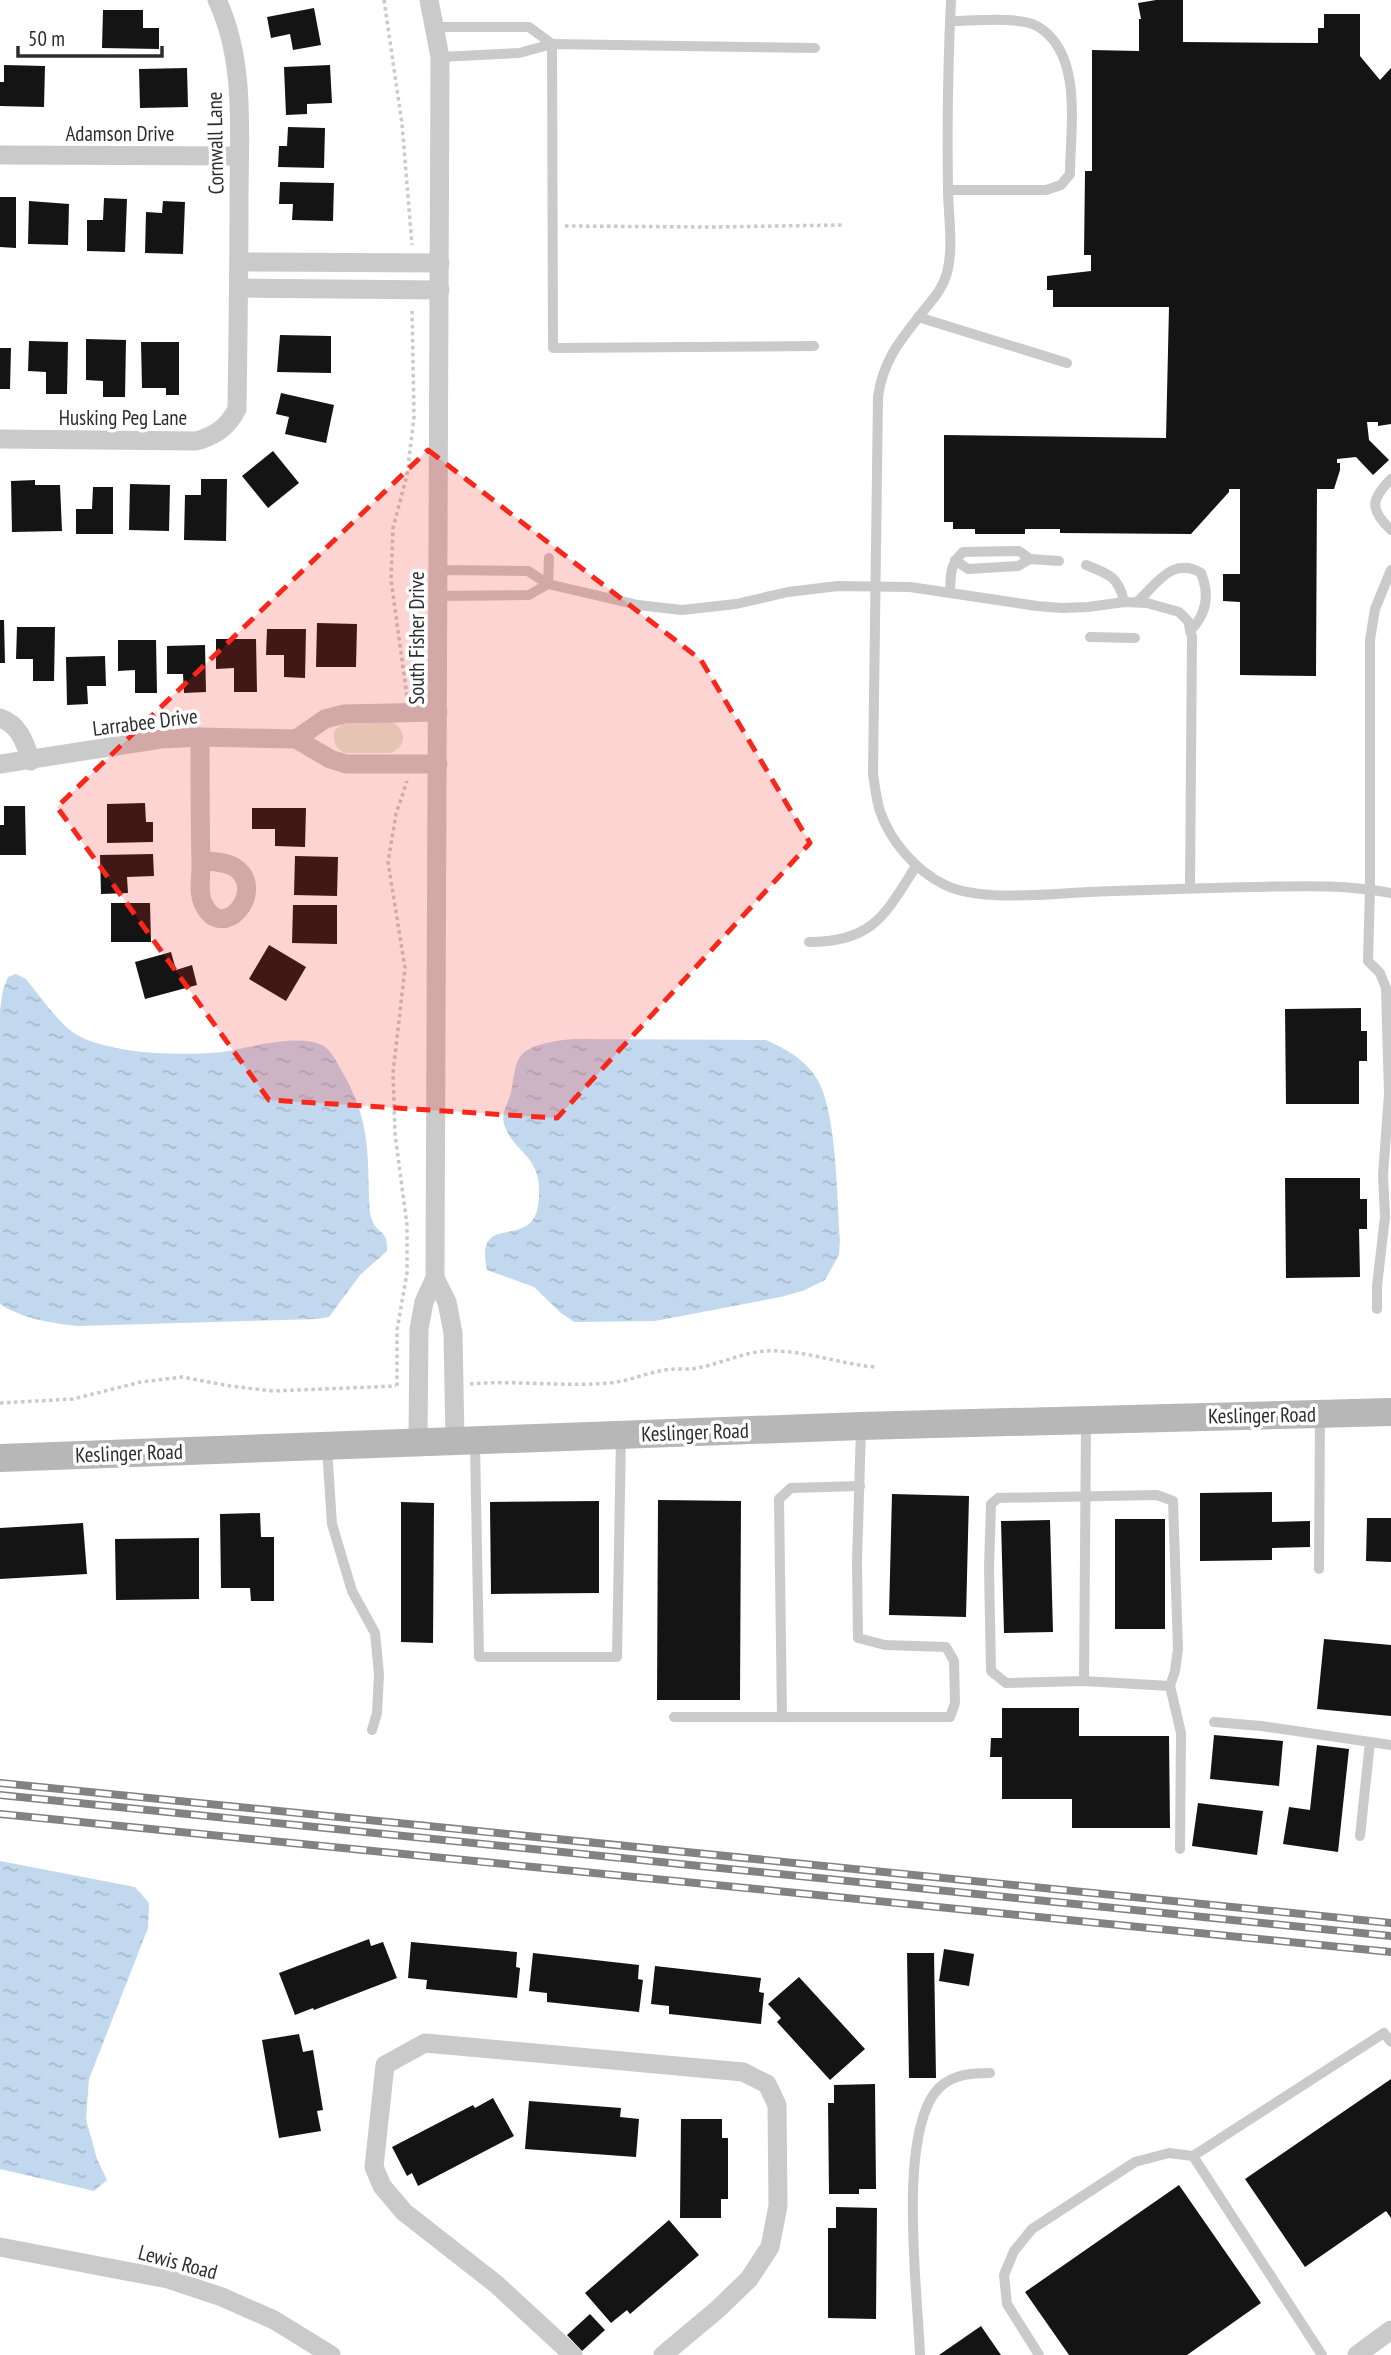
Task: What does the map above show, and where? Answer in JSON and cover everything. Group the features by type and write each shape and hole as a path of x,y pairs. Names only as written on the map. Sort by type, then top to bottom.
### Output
{"main road":[{"name":"Keslinger Road","path":"0,1458 861,1426 1391,1412"}],"street":[{"name":"Cornwall Lane","path":"217,0 229,32 237,69 239,288"},
{"name":"South Fisher Drive","path":"418,1442 419,1329 424,1302 435,1275 440,57 429,0"},
{"name":"Adamson Drive","path":"0,155 239,156"},
{"path":"239,262 440,264"},
{"path":"239,288 440,290"},
{"name":"Husking Peg Lane","path":"0,439 195,441 217,433 226,426 237,409 239,288"},
{"path":"296,739 325,719 344,713 438,712"},
{"path":"0,718 17,728 25,741 31,761"},
{"path":"200,737 201,860"},
{"name":"Larrabee Drive","path":"0,764 161,739 200,737 296,739 330,759 346,764 438,764"},
{"name":"South Fisher Drive","path":"435,1275 447,1302 453,1334 465,1440"},
{"path":"573,2355 496,2284 404,2212 382,2186 374,2167 385,2064 425,2043 743,2072 767,2084 776,2105 777,2118 778,2206 770,2246 749,2278 718,2309 663,2355"},
{"name":"Lewis Road","path":"0,2247 167,2278 222,2297 274,2320 331,2355"},
{"path":"1357,2355 1391,2330"}],"lane":[{"path":"951,0 948,190 950,224 947,272 943,286 897,344 880,377 878,397 873,774 880,810 894,838 916,866 946,885 979,893 1019,895 1326,885 1391,893"},
{"path":"948,190 1046,190 1061,185 1070,174 1071,80 1066,61 1053,40 1036,26 1016,21 950,21"},
{"path":"435,27 529,27 552,44"},
{"path":"552,44 553,348 814,346"},
{"path":"440,57 519,53 552,44 816,48"},
{"path":"918,317 1067,363"},
{"path":"1391,478 1380,490 1374,505 1377,514 1391,530"},
{"path":"950,593 951,566 962,552 1019,551 1030,559 1059,561"},
{"path":"548,584 549,558"},
{"path":"955,560 968,569 1018,566 1030,559"},
{"path":"1086,565 1114,578 1121,587 1124,602"},
{"path":"1137,602 1173,568 1193,568 1201,573 1207,591 1204,614 1190,631"},
{"path":"439,570 528,571 548,584 638,605 682,610 736,604 813,588 876,586 910,587 1061,608 1137,602 1164,606 1179,612 1188,621 1190,631 1190,888"},
{"path":"1377,1309 1385,1217 1383,1175 1389,1126 1389,1094 1386,988 1380,973 1368,961 1370,639 1375,609 1391,570"},
{"path":"439,596 528,595 548,584"},
{"path":"1090,637 1135,638"},
{"path":"810,943 836,943 863,933 888,909 916,866"},
{"path":"1319,1569 1320,1414"},
{"path":"1084,1681 1086,1419"},
{"path":"674,1717 950,1717 955,1703 954,1661 946,1647 885,1645 858,1638 861,1426"},
{"path":"465,1440 479,1657 617,1657 621,1434"},
{"path":"327,1445 332,1524 352,1591 375,1633 379,1674 377,1713 372,1730"},
{"path":"782,1717 779,1499 791,1488 860,1486"},
{"path":"1170,1686 1084,1681 1006,1684 991,1671 991,1504 998,1498 1086,1496 1157,1495 1173,1501 1178,1649 1170,1686 1181,1733 1180,1849"},
{"path":"1214,1722 1391,1745"},
{"path":"1360,1836 1370,1742"},
{"path":"1039,2355 1007,2304 1004,2275 1014,2251 1032,2229 1135,2162 1169,2153 1193,2156 1384,2033 1391,2042"},
{"path":"919,2355 914,2222 918,2133 923,2114 938,2089 958,2076 990,2073"},
{"path":"1193,2156 1322,2355"}],"path":[{"path":"384,0 401,124 412,264"},
{"path":"552,225 842,225"},
{"path":"407,713 407,688 391,580 393,528 407,475 414,417 412,289"},
{"path":"407,764 407,779 396,814 388,862 405,968 393,1073 395,1134 407,1226 407,1273"}],"highlighted area":[{"path":"428,450 701,660 810,843 557,1118 269,1100 57,807"}],"green space":[{"path":"392,722 401,730 403,739 399,747 390,753 345,753 335,744 335,730 342,724"}],"water":[{"path":"16,974 26,979 71,1031 105,1045 147,1052 201,1054 300,1040 322,1045 330,1052 349,1083 361,1115 367,1145 370,1215 374,1225 386,1239 387,1251 360,1275 329,1317 78,1326 28,1317 0,1304 0,1010 8,977"},
{"path":"766,1040 788,1051 807,1066 824,1094 835,1156 839,1255 825,1280 805,1290 781,1297 655,1321 574,1322 534,1287 487,1270 487,1242 493,1236 520,1229 528,1224 535,1216 538,1205 536,1170 508,1134 503,1120 518,1061 530,1048 554,1041"},
{"path":"0,1861 135,1887 149,1903 148,1928 89,2079 86,2119 97,2159 107,2180 94,2191 0,2169"}],"building":[{"path":"1183,0 1183,42 1318,43 1318,28 1324,28 1324,14 1360,14 1360,56 1380,80 1391,68 1391,424 1378,426 1378,422 1367,422 1369,440 1389,460 1373,475 1356,457 1337,459 1340,470 1334,489 1317,489 1316,676 1240,675 1240,602 1223,601 1223,574 1240,574 1240,489 1229,489 1191,534 1060,533 1060,529 1025,529 1025,534 975,534 975,529 953,529 953,522 944,522 944,435 1166,438 1169,307 1053,307 1053,290 1047,290 1047,276 1091,271 1091,255 1084,255 1085,171 1092,171 1092,50 1139,51 1141,19 1138,3"},
{"path":"314,8 321,45 293,50 290,34 271,38 267,17"},
{"path":"103,10 143,10 143,28 159,28 159,49 102,48"},
{"path":"4,65 45,66 44,107 0,106 0,82 4,82"},
{"path":"330,65 332,103 307,104 307,114 286,115 284,67"},
{"path":"187,68 188,107 140,108 139,69"},
{"path":"288,127 325,128 324,168 278,167 279,146 287,146"},
{"path":"280,182 334,183 333,221 292,220 293,204 279,204"},
{"path":"0,197 16,197 16,248 0,247"},
{"path":"104,198 127,199 125,252 87,251 87,220 103,220"},
{"path":"29,201 69,204 68,245 28,244"},
{"path":"163,201 185,202 183,254 145,253 146,212 162,213"},
{"path":"280,335 331,336 331,373 277,372"},
{"path":"86,339 126,340 125,397 103,397 103,381 86,380"},
{"path":"29,341 68,342 67,394 46,394 46,372 28,371"},
{"path":"141,342 179,342 179,395 166,395 166,388 142,388"},
{"path":"0,348 11,348 10,389 0,389"},
{"path":"281,393 334,405 326,443 285,434 289,417 276,414"},
{"path":"273,451 299,483 268,508 242,476"},
{"path":"201,479 227,479 226,541 184,540 185,495 201,495"},
{"path":"35,480 35,485 60,485 62,531 12,532 11,481"},
{"path":"130,484 170,485 169,531 129,530"},
{"path":"93,487 113,487 113,534 76,534 76,509 92,509"},
{"path":"0,620 4,620 5,663 0,663"},
{"path":"317,623 357,624 356,667 316,667"},
{"path":"17,627 55,627 54,681 33,681 33,659 16,659"},
{"path":"267,629 306,629 305,678 284,677 284,655 266,655"},
{"path":"216,639 256,639 257,692 234,692 234,668 216,669"},
{"path":"118,640 156,640 157,693 135,693 135,670 118,671"},
{"path":"205,645 206,692 184,693 183,674 167,674 167,646"},
{"path":"105,656 106,686 87,686 88,704 67,705 66,657"},
{"path":"145,803 146,822 153,822 153,842 107,843 107,804"},
{"path":"4,806 25,806 26,855 0,855 0,825 4,825"},
{"path":"252,808 306,808 305,847 275,846 275,829 252,829"},
{"path":"153,854 154,876 127,877 128,893 101,894 100,855"},
{"path":"295,856 338,857 337,896 294,895"},
{"path":"111,903 150,903 151,942 111,942"},
{"path":"293,905 337,905 337,944 292,943"},
{"path":"269,945 306,967 286,1001 249,979"},
{"path":"171,952 176,970 192,965 197,985 145,999 135,962"},
{"path":"1361,1008 1361,1031 1367,1031 1367,1061 1359,1061 1359,1104 1286,1104 1285,1009"},
{"path":"1285,1178 1360,1178 1360,1199 1367,1199 1367,1229 1359,1229 1360,1277 1286,1278"},
{"path":"1272,1492 1272,1522 1310,1521 1310,1547 1272,1548 1272,1560 1200,1561 1200,1493"},
{"path":"892,1494 969,1496 966,1617 889,1615"},
{"path":"658,1500 741,1501 740,1700 657,1700"},
{"path":"599,1501 599,1593 491,1594 490,1502"},
{"path":"401,1502 434,1503 433,1643 401,1642"},
{"path":"260,1513 261,1537 274,1537 274,1601 251,1601 250,1588 221,1588 220,1514"},
{"path":"1367,1518 1391,1518 1391,1562 1366,1561"},
{"path":"1115,1519 1165,1519 1165,1629 1115,1629"},
{"path":"1050,1520 1053,1632 1004,1633 1001,1521"},
{"path":"83,1523 87,1574 0,1579 0,1528"},
{"path":"199,1538 199,1599 116,1600 115,1539"},
{"path":"1324,1639 1391,1645 1391,1716 1317,1709"},
{"path":"1002,1708 1079,1708 1079,1736 1169,1736 1170,1828 1072,1828 1072,1799 1002,1799 1002,1757 990,1757 991,1738 1002,1738"},
{"path":"1214,1735 1283,1741 1279,1786 1210,1779"},
{"path":"1317,1745 1349,1749 1338,1852 1283,1844 1289,1807 1310,1810"},
{"path":"1198,1803 1263,1811 1257,1855 1192,1846"},
{"path":"369,1939 371,1946 383,1942 397,1978 295,2015 279,1973"},
{"path":"411,1942 517,1952 516,1967 520,1968 517,1998 426,1989 427,1980 408,1978"},
{"path":"944,1949 974,1954 969,1986 939,1981"},
{"path":"533,1953 639,1965 638,1979 643,1980 639,2012 547,2002 547,1993 529,1991"},
{"path":"907,1953 934,1953 936,2078 909,2078"},
{"path":"655,1966 761,1978 759,1992 764,1993 761,2024 669,2014 669,2006 651,2004"},
{"path":"799,1977 865,2049 830,2080 777,2022 781,2018 768,2004"},
{"path":"299,2034 303,2052 313,2050 323,2110 317,2111 321,2131 279,2138 262,2040"},
{"path":"1391,2079 1391,2218 1386,2211 1305,2267 1245,2179"},
{"path":"875,2084 876,2189 859,2189 859,2194 829,2194 828,2103 834,2103 834,2085"},
{"path":"493,2098 514,2136 418,2186 412,2173 407,2176 392,2147 473,2105 475,2108"},
{"path":"529,2101 621,2108 620,2117 639,2119 636,2157 525,2149"},
{"path":"681,2119 722,2119 722,2138 728,2138 728,2199 721,2199 721,2218 680,2218"},
{"path":"1179,2185 1261,2303 1187,2355 1069,2355 1025,2292"},
{"path":"836,2207 877,2208 876,2319 828,2318 828,2228 836,2228"},
{"path":"669,2220 699,2255 630,2314 627,2310 611,2323 585,2293"},
{"path":"590,2314 605,2330 582,2351 567,2335"},
{"path":"981,2326 1001,2355 939,2355"}],"railway":[{"path":"0,1783 1391,1923"},
{"path":"0,1795 1391,1936"},
{"path":"0,1814 1391,1952"}]}
